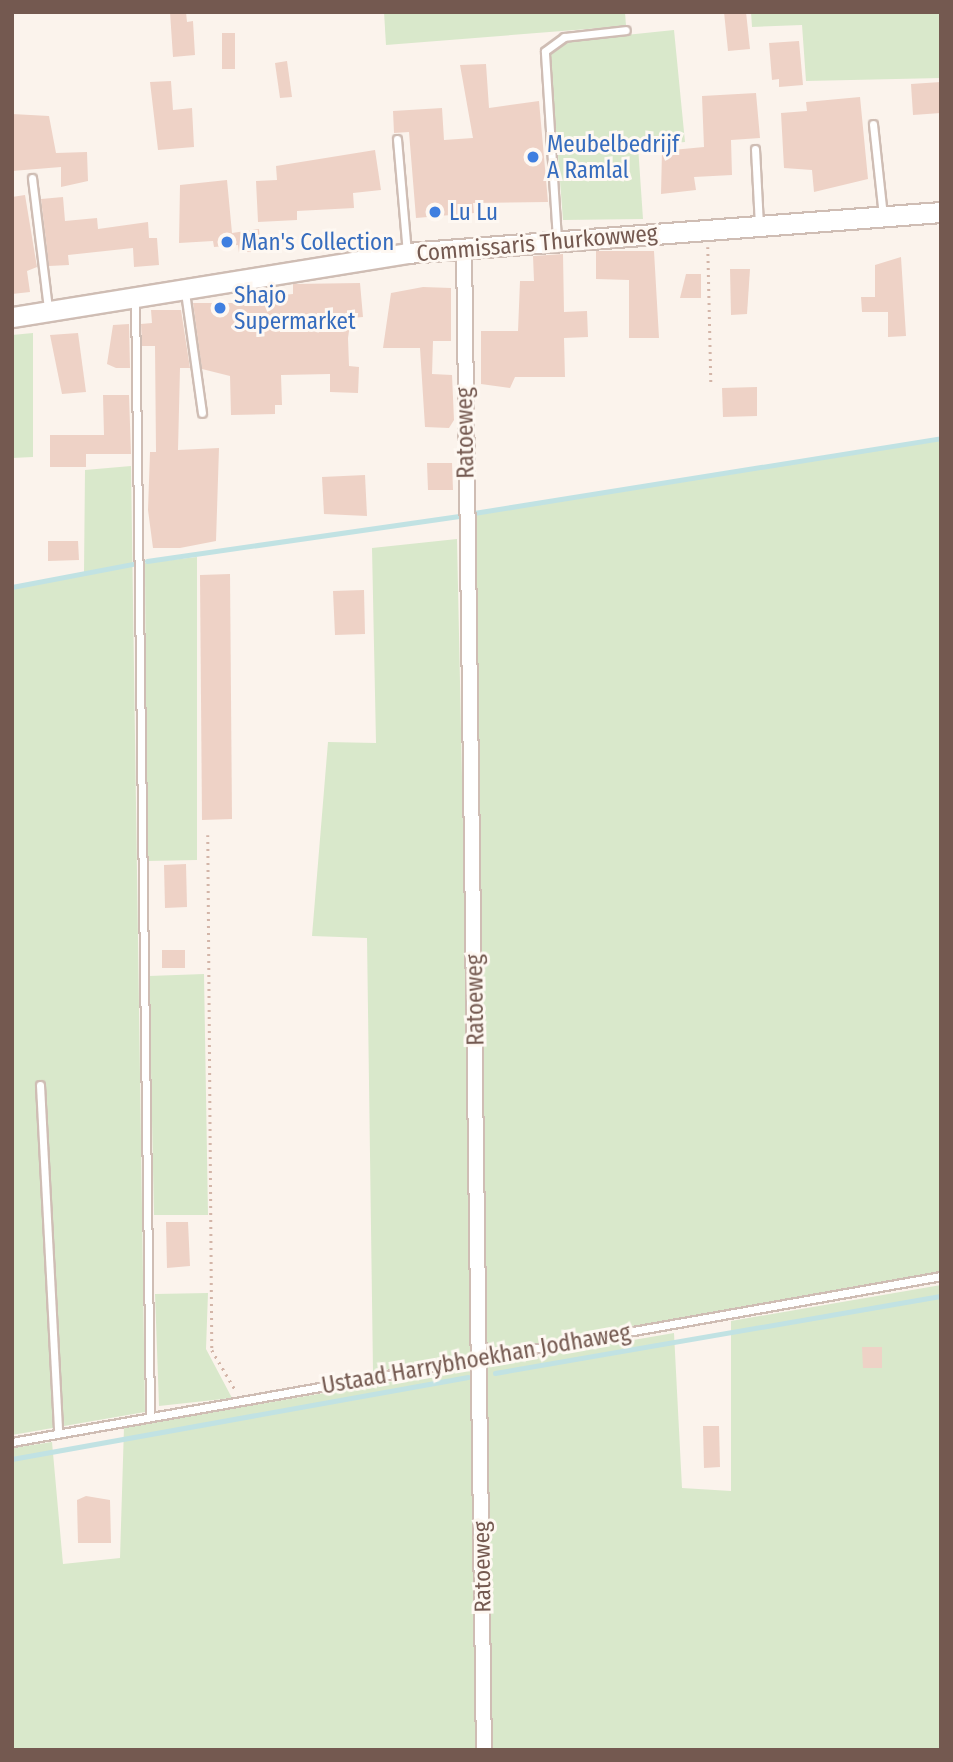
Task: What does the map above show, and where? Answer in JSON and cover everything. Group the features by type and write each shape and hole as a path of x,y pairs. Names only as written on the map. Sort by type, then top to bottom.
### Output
{"main road":[{"name":"Commissaris Thurkowweg","path":"12,317 48,308 407,253 941,212"}],"street":[{"name":"Ratoeweg","path":"464,250 484,1750"}],"lane":[{"path":"557,240 545,51 564,37 626,30"},
{"path":"873,124 883,216"},
{"path":"397,139 407,253"},
{"path":"755,149 759,226"},
{"path":"32,178 48,308"},
{"path":"185,288 202,413"},
{"path":"135,294 150,1416"},
{"path":"40,1085 58,1434"},
{"name":"Ustaad Harrybhoekhan Jodhaweg","path":"12,1442 941,1276"}],"path":[{"path":"708,230 711,383"},
{"path":"208,835 212,1350 244,1402"}],"green space":[{"path":"384,12 625,12 626,26 386,45"},
{"path":"751,12 941,12 941,78 806,81 802,25 752,27"},
{"path":"674,30 685,142 638,146 643,219 563,220 550,52 568,41"},
{"path":"33,333 33,457 12,458 12,335"},
{"path":"941,438 941,1272 485,1353 474,513"},
{"path":"131,466 145,1412 12,1435 12,587 84,573 85,470"},
{"path":"457,539 474,1349 467,1356 373,1372 367,938 312,936 328,742 376,743 372,548"},
{"path":"197,557 197,860 147,861 145,563"},
{"path":"204,974 208,1215 154,1215 149,976"},
{"path":"941,1285 941,1750 488,1750 488,1365 674,1333 682,1488 731,1491 731,1321"},
{"path":"208,1293 206,1349 232,1398 159,1406 155,1294"},
{"path":"459,1370 474,1372 481,1750 12,1750 12,1448 52,1442 63,1564 120,1558 124,1427"}],"building":[{"path":"170,12 186,12 187,22 193,21 195,55 173,57"},
{"path":"724,12 746,12 750,49 728,51"},
{"path":"222,33 235,33 235,69 222,69"},
{"path":"799,41 803,85 779,87 779,79 772,80 769,43"},
{"path":"287,61 292,97 280,98 275,63"},
{"path":"486,64 489,108 539,101 548,202 473,203 474,213 416,218 409,132 394,133 393,111 442,108 444,140 473,138 460,65"},
{"path":"171,81 173,110 192,108 194,147 158,150 150,82"},
{"path":"941,82 941,113 913,115 911,84"},
{"path":"756,93 760,138 731,140 732,175 694,177 696,190 661,194 662,151 704,147 702,96"},
{"path":"860,97 868,179 814,192 812,170 784,168 781,113 807,111 806,102"},
{"path":"12,114 49,116 56,153 87,152 88,181 61,187 61,167 12,171"},
{"path":"375,150 381,190 353,193 354,208 297,211 297,220 258,222 256,181 277,180 276,166"},
{"path":"227,180 232,233 259,229 261,250 239,253 238,245 214,247 213,241 179,243 180,185"},
{"path":"25,195 37,267 27,271 30,292 12,294 12,197"},
{"path":"63,197 65,221 97,218 98,229 148,222 149,238 157,238 159,265 134,267 133,248 68,255 69,265 49,266 41,199"},
{"path":"596,251 654,251 659,338 629,338 629,280 596,279"},
{"path":"563,254 564,312 587,311 588,337 564,338 565,377 515,377 510,388 481,384 481,331 518,331 520,281 534,281 533,256"},
{"path":"901,257 906,336 888,337 888,312 862,312 861,297 875,297 875,265"},
{"path":"730,269 750,269 747,314 731,315"},
{"path":"686,274 701,274 701,298 680,298"},
{"path":"360,283 363,317 351,318 348,338 349,366 359,367 358,393 330,392 330,374 281,375 282,405 275,405 275,414 231,415 230,376 202,369 193,303 254,303 254,298 293,294 293,284"},
{"path":"423,287 451,288 451,341 433,341 432,374 452,375 454,420 449,428 425,427 420,348 383,348 391,293"},
{"path":"151,310 181,310 190,368 180,368 178,450 219,448 216,541 180,548 153,548 148,510 150,452 156,452 155,346 142,346 141,324 152,323"},
{"path":"129,324 130,368 116,368 107,364 113,325"},
{"path":"78,333 86,392 62,394 50,335"},
{"path":"757,387 757,416 723,417 722,388"},
{"path":"103,395 129,395 131,454 86,454 86,467 50,467 50,435 104,435"},
{"path":"427,463 452,463 453,490 428,490"},
{"path":"365,475 367,516 324,514 322,477"},
{"path":"48,541 78,541 79,560 48,561"},
{"path":"230,574 232,819 202,820 200,575"},
{"path":"364,590 365,634 335,635 333,591"},
{"path":"186,864 187,907 165,908 164,865"},
{"path":"162,950 185,950 185,968 162,968"},
{"path":"166,1222 188,1222 190,1266 167,1268"},
{"path":"862,1347 882,1347 882,1368 863,1368"},
{"path":"703,1426 719,1426 720,1467 704,1468"},
{"path":"86,1496 110,1500 111,1543 78,1543 77,1500"}],"waterway":[{"path":"474,513 941,438"},
{"path":"147,561 459,516"},
{"path":"12,587 133,564"},
{"path":"495,1373 941,1296"},
{"path":"12,1459 468,1377"}],"place":[{"name":"Meubelbedrijf A Ramlal","path":"533,157"},
{"name":"Lu Lu","path":"435,212"},
{"name":"Man's Collection","path":"227,242"},
{"name":"Shajo Supermarket","path":"220,308"}]}
